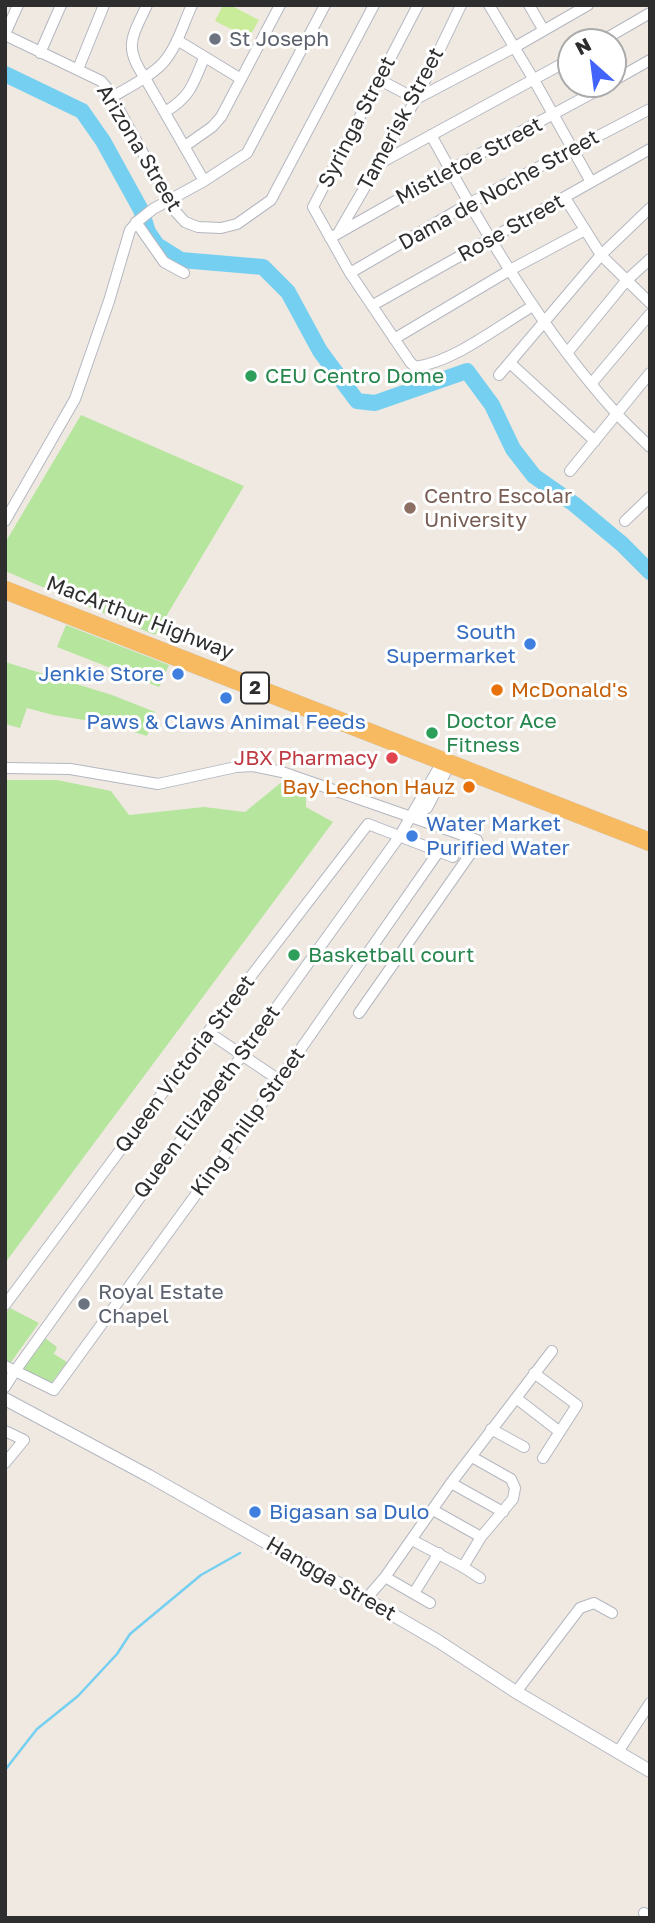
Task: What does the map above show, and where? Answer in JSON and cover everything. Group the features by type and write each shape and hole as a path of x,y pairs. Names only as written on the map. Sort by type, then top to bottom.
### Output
{"highway":[{"name":"MacArthur Highway","path":"5,590 650,842"}],"street":[{"path":"5,35 18,5"},
{"path":"40,53 61,5"},
{"path":"78,69 104,5"},
{"path":"146,5 134,32 131,51 134,63 204,181"},
{"path":"112,97 163,64 192,5"},
{"path":"5,522 75,399 130,230 153,209 239,159 252,145 325,5"},
{"name":"Arizona Street","path":"5,35 101,81 169,202 185,222 198,227 221,228 237,224 271,200 374,5"},
{"name":"Syringa Street","path":"334,235 313,207 418,5"},
{"name":"Tamerisk Street","path":"334,235 416,99 461,5"},
{"path":"489,5 591,182"},
{"path":"529,5 543,29"},
{"path":"624,28 650,13 644,5"},
{"path":"185,146 212,127 221,117 278,6"},
{"path":"378,79 416,99 515,47 580,7"},
{"path":"177,40 241,79"},
{"path":"165,112 183,101 204,58"},
{"name":"Mistletoe Street","path":"627,74 650,60"},
{"path":"379,164 557,67"},
{"name":"Mistletoe Street","path":"334,235 584,98"},
{"name":"Dama de Noche Street","path":"350,273 470,203 650,109"},
{"path":"431,135 509,270 567,353 616,414 646,443 650,429"},
{"name":"Rose Street","path":"373,305 650,149"},
{"path":"565,198 601,255 650,303"},
{"path":"499,375 601,255 650,208"},
{"path":"137,221 164,262 184,273"},
{"path":"394,339 509,270 585,230"},
{"path":"334,235 350,273 415,366 469,346 533,306"},
{"path":"567,353 626,281 650,259"},
{"path":"592,384 650,314"},
{"path":"510,363 594,441"},
{"path":"570,471 650,373"},
{"path":"625,521 650,497"},
{"name":"Queen Elizabeth Street","path":"5,1387 10,1368 240,1056 410,818 423,812 446,763"},
{"path":"5,768 70,769 158,784 218,770 254,766 282,772 477,840 478,844 359,1013"},
{"name":"Queen Victoria Street","path":"5,1306 208,1032 368,824 399,837"},
{"path":"399,837 453,857"},
{"name":"King Phillp Street","path":"10,1368 54,1390 279,1080 439,852"},
{"path":"208,1032 279,1080"},
{"path":"366,1599 552,1351"},
{"path":"534,1373 577,1405 543,1458"},
{"path":"516,1398 560,1432"},
{"name":"Hangga Street","path":"5,1399 149,1476 366,1599 650,1771"},
{"path":"491,1429 524,1447"},
{"path":"5,1430 24,1440 5,1463"},
{"path":"463,1567 481,1537 513,1499 514,1483 472,1457"},
{"path":"451,1483 503,1512"},
{"path":"433,1510 481,1537"},
{"path":"412,1540 480,1578"},
{"path":"414,1593 439,1553"},
{"path":"385,1577 430,1604"},
{"path":"516,1692 580,1608 594,1603 612,1613"},
{"path":"618,1752 650,1703"}],"green space":[{"path":"223,5 230,5 259,20 249,38 215,21"},
{"path":"81,415 244,486 155,635 5,571 5,543"},
{"path":"66,625 169,665 159,687 57,647"},
{"path":"5,662 112,695 155,712 147,736 109,724 27,708 20,728 5,724"},
{"path":"5,780 57,780 111,791 129,815 204,807 245,812 283,781 306,789 306,807 333,822 5,1263"},
{"path":"10,1308 39,1323 9,1365 5,1362 5,1314"},
{"path":"45,1338 57,1347 54,1354 67,1362 50,1385 22,1370"}],"waterway":[{"path":"5,74 82,111 103,141 157,245 181,260 263,267 288,292 320,351 357,401 375,403 467,371 492,405 513,449 534,476 574,504 622,544 650,572"},
{"path":"5,1770 37,1729 78,1696 117,1654 130,1634 201,1575 240,1553"}],"place":[{"name":"St Joseph","path":"215,39"},
{"name":"CEU Centro Dome","path":"251,376"},
{"name":"Centro Escolar University","path":"410,508"},
{"name":"South Supermarket","path":"530,644"},
{"name":"Jenkie Store","path":"178,674"},
{"name":"McDonald's","path":"497,690"},
{"name":"Paws & Claws Animal Feeds","path":"226,698"},
{"name":"Doctor Ace Fitness","path":"432,733"},
{"name":"JBX Pharmacy","path":"392,758"},
{"name":"Bay Lechon Hauz","path":"469,787"},
{"name":"Water Market Purified Water","path":"412,836"},
{"name":"Basketball court","path":"294,955"},
{"name":"Royal Estate Chapel","path":"84,1304"},
{"name":"Bigasan sa Dulo","path":"255,1512"}]}
